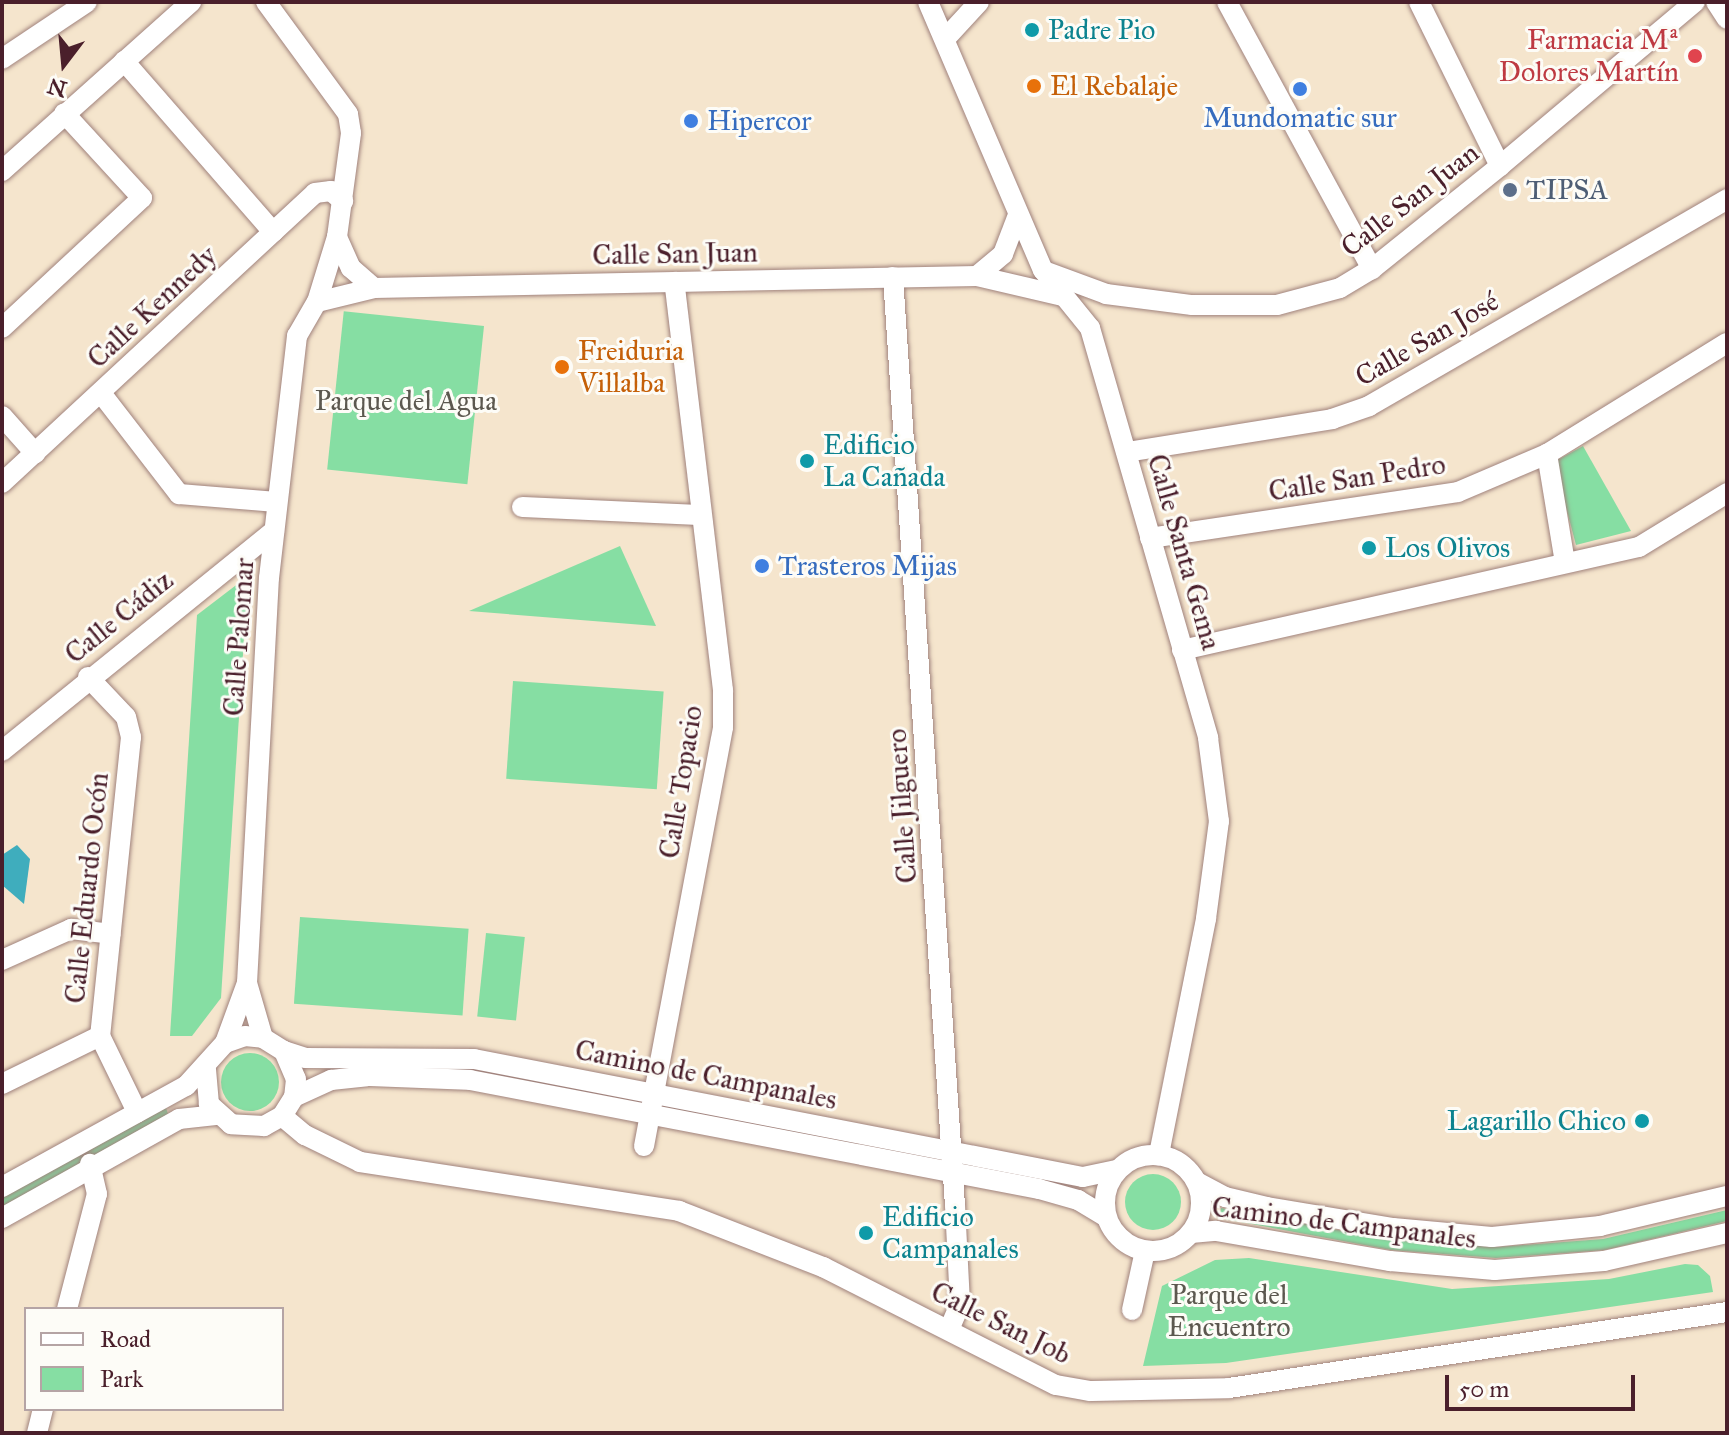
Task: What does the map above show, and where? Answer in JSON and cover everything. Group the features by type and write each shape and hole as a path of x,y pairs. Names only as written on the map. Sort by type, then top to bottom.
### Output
{"street":[{"path":"2,59 87,2"},
{"path":"2,171 191,2"},
{"name":"Calle Palomar","path":"225,1043 247,983 274,531 297,336 317,302 337,237 351,152 348,114 266,2"},
{"name":"Calle Santa Gema","path":"928,2 1043,270 1086,319 1208,738 1219,821 1206,919 1159,1155"},
{"path":"945,39 979,2"},
{"path":"1227,2 1372,269"},
{"path":"1419,2 1500,166"},
{"name":"Calle San Juan","path":"1043,270 1106,294 1192,305 1277,305 1340,288 1372,269 1500,166 1695,2"},
{"path":"1716,2 1727,19"},
{"path":"124,61 273,232"},
{"path":"2,328 142,198 64,113"},
{"name":"Calle Kennedy","path":"2,483 315,193 331,191 343,201"},
{"name":"Calle San José","path":"1127,452 1332,419 1369,406 1727,199"},
{"path":"977,276 1003,254 1018,215"},
{"path":"337,237 351,268 374,288"},
{"name":"Calle San Juan","path":"374,288 977,276 1063,296"},
{"name":"Calle Jilguero","path":"893,277 953,1173 960,1304 950,1328"},
{"name":"Calle Topacio","path":"644,1146 723,727 723,690 674,282"},
{"path":"317,302 374,288"},
{"path":"1086,319 1090,304 1106,294"},
{"name":"Calle San Pedro","path":"1150,538 1458,492 1547,454 1727,343"},
{"path":"101,393 179,494 277,502"},
{"path":"2,416 35,453"},
{"path":"1547,454 1565,563"},
{"path":"1182,650 1639,547 1727,493"},
{"path":"522,507 700,515"},
{"name":"Calle Cádiz","path":"2,751 88,677 274,531"},
{"name":"Calle Eduardo Ocón","path":"88,677 126,717 131,737 100,1036 137,1112"},
{"path":"2,960 71,929 111,934"},
{"name":"Calle Palomar","path":"247,983 263,1038"},
{"path":"2,1084 100,1036"},
{"path":"2,1187 186,1086 225,1043 263,1038 284,1051 296,1079 294,1097 282,1116 247,1128 218,1115 179,1119 90,1164 2,1218"},
{"name":"Camino de Campanales","path":"284,1051 305,1058 474,1059 1078,1200 1106,1217"},
{"path":"206,1067 203,1084 218,1115"},
{"name":"Camino de Campanales","path":"294,1097 331,1080 367,1076 470,1080 653,1102 950,1151 1083,1177 1116,1170"},
{"name":"Calle San Job","path":"282,1116 360,1162 679,1211 823,1267 950,1328 1056,1385 1090,1391 1214,1389 1727,1312"},
{"path":"1159,1155 1181,1164 1197,1182 1201,1207 1191,1233 1170,1248 1145,1251 1119,1238 1106,1217 1104,1199 1116,1170 1137,1157 1159,1155"},
{"path":"68,1307 97,1194 90,1164"},
{"name":"Camino de Campanales","path":"1197,1182 1225,1197 1267,1207 1393,1228 1492,1237 1600,1226 1727,1196"},
{"name":"Camino de Campanales","path":"1191,1233 1216,1231 1390,1261 1495,1270 1604,1261 1727,1233"},
{"path":"1132,1310 1145,1251"},
{"path":"37,1433 42,1411"}],"green space":[{"name":"Parque del Agua","path":"344,311 484,326 467,484 327,469"},
{"path":"1583,446 1631,531 1576,545 1554,462"},
{"path":"620,546 656,626 469,611"},
{"path":"248,576 221,998 192,1036 170,1036 197,615"},
{"path":"513,681 664,692 657,789 506,779"},
{"path":"300,917 469,929 463,1016 294,1004"},
{"path":"486,933 525,937 516,1021 477,1017"},
{"path":"250,1053 261,1055 270,1062 277,1071 277,1093 270,1102 261,1109 250,1111 239,1109 230,1102 223,1093 221,1082 223,1071 230,1062 239,1055"},
{"path":"166,1108 168,1114 2,1207 2,1198"},
{"path":"1153,1174 1173,1182 1181,1202 1173,1222 1153,1230 1133,1222 1125,1202 1133,1182"},
{"path":"1221,1208 1392,1240 1496,1247 1603,1239 1727,1210 1727,1221 1605,1250 1496,1258 1391,1250 1219,1218"},
{"name":"Parque del Encuentro","path":"1249,1258 1452,1289 1609,1279 1685,1264 1698,1265 1710,1276 1713,1292 1226,1363 1143,1366 1162,1286 1215,1260"}],"water":[{"path":"17,845 30,859 24,904 2,885 2,855"}],"place":[{"name":"Padre Pio","path":"1032,30"},
{"name":"Farmacia Mª Dolores Martín","path":"1695,56"},
{"name":"El Rebalaje","path":"1034,86"},
{"name":"Mundomatic sur","path":"1300,89"},
{"name":"Hipercor","path":"691,121"},
{"name":"TIPSA","path":"1510,190"},
{"name":"Freiduria Villalba","path":"562,367"},
{"name":"Edificio La Cañada","path":"807,461"},
{"name":"Los Olivos","path":"1369,548"},
{"name":"Trasteros Mijas","path":"762,566"},
{"name":"Lagarillo Chico","path":"1642,1121"},
{"name":"Edificio Campanales","path":"866,1233"}]}
